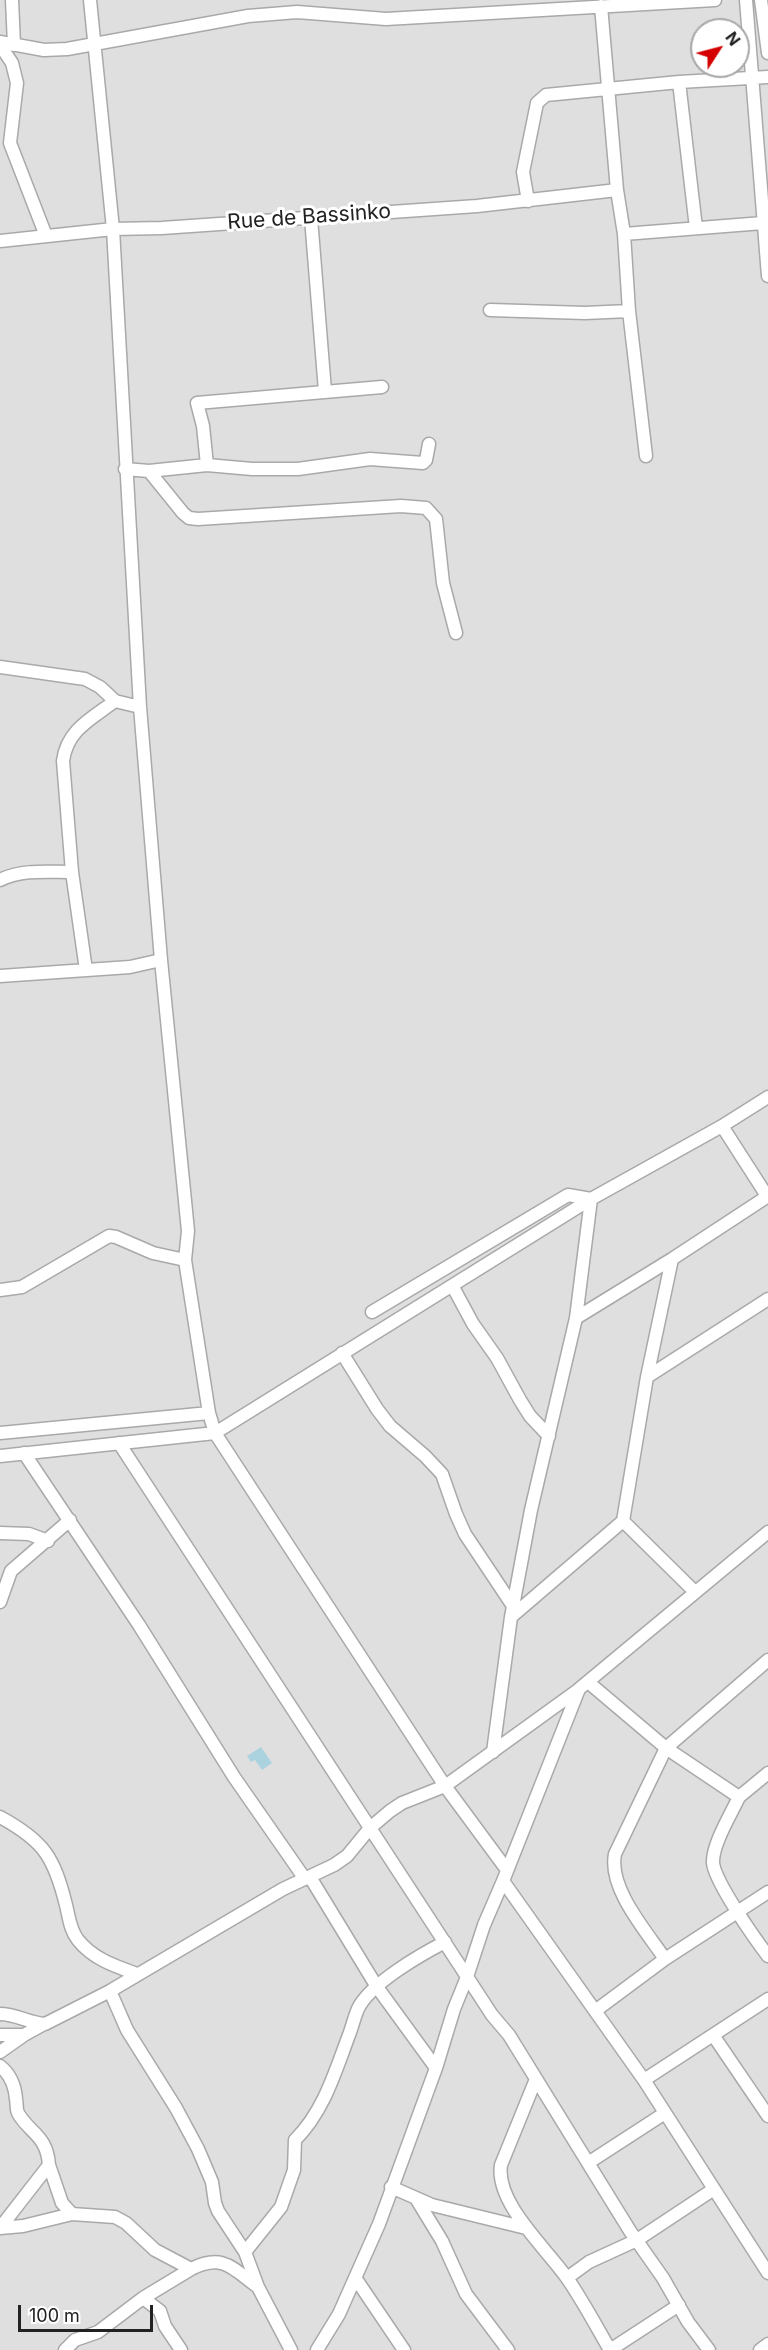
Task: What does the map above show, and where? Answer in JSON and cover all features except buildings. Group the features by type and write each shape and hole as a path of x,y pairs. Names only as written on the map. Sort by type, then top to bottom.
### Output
{"street":[{"path":"12,0 14,45"},
{"path":"90,0 113,229 140,707 161,960 188,1231 185,1260 208,1413 215,1433 445,1786 595,2011 644,2080 768,2273"},
{"path":"0,44 44,50 67,49 94,42 248,16 297,12 386,19 715,0"},
{"path":"746,0 768,276"},
{"path":"761,0 768,53"},
{"path":"601,6 617,190 624,234 628,311 646,456"},
{"path":"0,44 12,63 17,83 5,144 46,236"},
{"path":"528,201 523,172 537,103 546,95 679,82 768,77"},
{"path":"679,82 696,228"},
{"name":"Rue de Bassinko","path":"0,241 113,229 311,218 528,201 617,190"},
{"path":"311,218 325,391"},
{"path":"624,234 763,223"},
{"path":"490,310 585,314 628,311"},
{"path":"207,465 203,426 197,403 382,387"},
{"path":"125,469 149,471 207,465 252,469 298,469 370,459 423,463 426,460 429,444"},
{"path":"149,471 189,518 401,506 426,508 436,519 443,583 456,633"},
{"path":"0,668 85,679 100,687 115,701 140,707"},
{"path":"86,970 72,872 63,761 65,748 70,738 115,701"},
{"path":"0,880 29,873 72,872"},
{"path":"0,976 130,967 161,960"},
{"path":"0,1456 215,1433 591,1200 722,1126 768,1096"},
{"path":"576,1318 768,1196 722,1126"},
{"path":"372,1312 568,1195 591,1200"},
{"path":"493,1752 512,1612 531,1510 576,1318 591,1200"},
{"path":"0,1290 22,1287 109,1236 153,1253 185,1260"},
{"path":"512,1612 623,1521 647,1377 672,1259"},
{"path":"453,1287 473,1324 497,1358 520,1401 530,1416 549,1436"},
{"path":"647,1377 768,1299"},
{"path":"342,1353 390,1426 442,1474 465,1534 512,1612"},
{"path":"0,1433 208,1413"},
{"path":"119,1443 492,2015 509,2035 623,2219 695,2332 709,2350"},
{"path":"24,1453 139,1625 234,1777 308,1878 377,1988 436,2068"},
{"path":"0,1602 11,1571 70,1520"},
{"path":"623,1521 694,1591"},
{"path":"0,1533 29,1534 48,1541"},
{"path":"0,2052 24,2035 110,1991 283,1888 324,1871 347,1856 370,1828 402,1803 445,1786 493,1752 583,1686 694,1591 766,1539"},
{"path":"665,1959 615,1879 613,1866 615,1854 666,1748 768,1660"},
{"path":"583,1686 666,1748 739,1797"},
{"path":"317,2350 339,2314 379,2224 436,2068 484,1925 583,1686"},
{"path":"768,1773 739,1797 715,1848 713,1862 718,1878 768,1956"},
{"path":"0,1817 26,1831 42,1846 56,1871 71,1927 79,1941 103,1962 137,1974"},
{"path":"595,2011 665,1959 768,1892"},
{"path":"245,2252 281,2207 294,2170 296,2140 324,2100 360,2005 377,1988 418,1956 445,1942"},
{"path":"110,1991 127,2030 176,2108 208,2171 213,2182 214,2203 221,2218 245,2252 258,2287 291,2350"},
{"path":"644,2080 768,1999"},
{"path":"0,2013 45,2024"},
{"path":"0,2035 24,2035"},
{"path":"713,2036 768,2116"},
{"path":"0,2066 7,2072 13,2084 19,2113 37,2133 46,2148 49,2165 62,2203 72,2214"},
{"path":"536,2079 501,2165 500,2175 502,2187 526,2228 567,2278 610,2350 679,2305"},
{"path":"588,2163 665,2113"},
{"path":"49,2165 0,2228 23,2226 72,2214 115,2217 126,2223 155,2250 191,2269"},
{"path":"391,2187 417,2200 526,2228"},
{"path":"567,2278 590,2262 637,2240 714,2189"},
{"path":"417,2200 442,2241 466,2294 508,2350"},
{"path":"623,2219 639,2225 655,2226"},
{"path":"65,2350 75,2340 98,2332 143,2298 208,2261 215,2261 232,2268 258,2287"},
{"path":"356,2279 404,2350"},
{"path":"143,2298 160,2311 165,2326 181,2350"},
{"path":"760,2350 768,2344"}],"shaded area":[{"path":"0,0 768,0 768,2350 0,2350"}],"water":[{"path":"261,1747 272,1763 262,1770 255,1760 251,1762 247,1756"}]}
